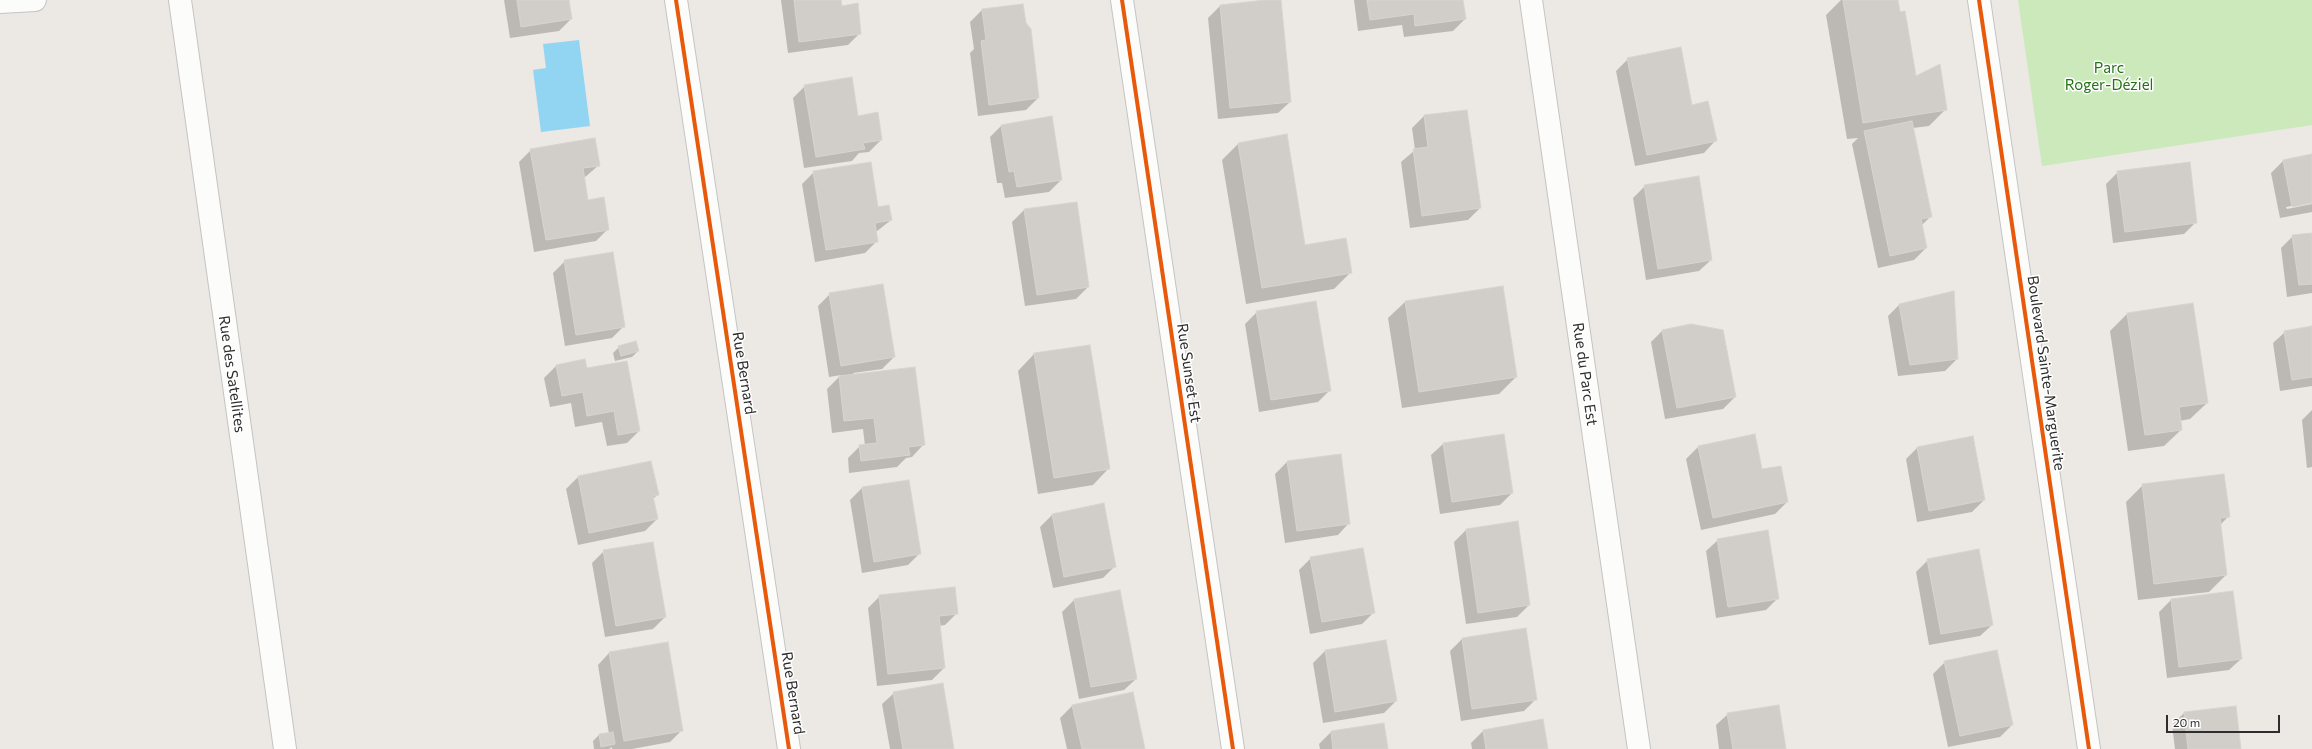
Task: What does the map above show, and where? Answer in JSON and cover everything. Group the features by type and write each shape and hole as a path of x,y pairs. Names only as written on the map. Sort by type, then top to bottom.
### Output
{"street":[{"path":"0,2 35,0"},
{"name":"Rue des Satellites","path":"180,0 285,749"},
{"name":"Rue Bernard","path":"676,0 789,749"},
{"name":"Rue Sunset Est","path":"1122,0 1232,749"},
{"name":"Rue du Parc Est","path":"1531,0 1639,749"},
{"name":"Boulevard Sainte-Marguerite","path":"1979,0 2089,749"}],"green space":[{"name":"Parc Roger-Déziel","path":"2018,0 2312,0 2312,125 2042,166"}],"water":[{"path":"579,40 590,126 541,132 533,70 546,68 543,44"}],"building":[{"path":"517,0 569,0 572,19 521,27"},
{"path":"794,0 841,0 842,6 858,3 861,34 799,42"},
{"path":"1265,0 1281,0 1291,102 1230,108 1220,5"},
{"path":"1367,0 1463,0 1466,19 1415,26 1414,14 1370,20"},
{"path":"1843,0 1898,0 1900,12 1905,11 1916,76 1940,64 1947,110 1863,123"},
{"path":"1023,4 1026,23 1031,29 1039,98 989,105 981,41 986,40 982,9"},
{"path":"1681,47 1692,105 1708,101 1717,141 1647,155 1627,58"},
{"path":"852,77 858,116 878,112 882,140 863,143 865,149 816,157 804,85"},
{"path":"1467,110 1481,208 1422,216 1413,149 1428,147 1424,115"},
{"path":"1052,116 1062,180 1017,187 1014,171 1009,172 1001,125"},
{"path":"1912,121 1932,217 1921,219 1927,248 1890,256 1864,131"},
{"path":"1287,134 1305,245 1346,238 1352,273 1262,288 1238,143"},
{"path":"595,138 600,166 583,168 588,200 604,197 609,230 546,240 530,149"},
{"path":"2312,154 2312,203 2292,207 2283,160"},
{"path":"871,162 878,207 889,205 892,220 875,223 878,242 826,250 813,171"},
{"path":"2190,162 2197,223 2125,232 2117,171"},
{"path":"1699,176 1712,260 1658,269 1644,185"},
{"path":"1077,202 1089,287 1037,295 1024,209"},
{"path":"2312,233 2312,284 2299,285 2292,235"},
{"path":"613,252 625,327 576,335 564,260"},
{"path":"883,284 895,357 841,366 829,293"},
{"path":"1503,286 1517,377 1419,392 1405,301"},
{"path":"1954,291 1958,359 1910,365 1899,304"},
{"path":"1316,301 1331,391 1271,400 1256,311"},
{"path":"2193,303 2208,403 2179,407 2182,430 2145,435 2127,313"},
{"path":"1691,324 1723,330 1736,397 1677,408 1662,330"},
{"path":"2312,326 2312,377 2292,380 2284,331"},
{"path":"636,341 639,351 621,356 618,346"},
{"path":"1090,345 1110,469 1054,478 1034,353"},
{"path":"585,359 587,368 627,361 640,431 618,435 614,411 587,416 583,392 562,396 556,365"},
{"path":"915,367 925,445 908,447 910,455 861,461 859,445 877,443 874,418 844,421 839,376"},
{"path":"1504,434 1513,493 1452,502 1443,443"},
{"path":"1755,434 1762,469 1781,466 1788,502 1713,518 1698,446"},
{"path":"1973,436 1985,500 1929,511 1917,447"},
{"path":"1341,454 1350,524 1297,531 1287,461"},
{"path":"651,461 659,495 653,496 658,519 589,533 578,476"},
{"path":"2224,474 2230,517 2220,518 2227,575 2154,584 2142,484"},
{"path":"909,480 921,554 874,562 862,487"},
{"path":"1104,503 1116,567 1064,577 1052,514"},
{"path":"1518,521 1530,605 1478,613 1466,529"},
{"path":"1768,530 1779,599 1728,607 1717,539"},
{"path":"653,542 666,617 616,626 603,550"},
{"path":"1363,548 1375,613 1322,622 1310,557"},
{"path":"1979,549 1993,625 1941,634 1927,559"},
{"path":"955,587 958,614 939,616 945,668 888,674 879,595"},
{"path":"1120,590 1137,679 1091,687 1074,599"},
{"path":"2233,591 2242,659 2179,667 2171,599"},
{"path":"1526,628 1537,700 1472,709 1462,638"},
{"path":"1386,640 1397,701 1335,712 1325,650"},
{"path":"668,642 683,731 624,741 609,652"},
{"path":"1997,650 2013,725 1960,736 1944,661"},
{"path":"943,683 954,749 903,749 893,692"},
{"path":"1133,692 1145,749 1082,749 1072,705"},
{"path":"1779,705 1786,749 1733,749 1727,713"},
{"path":"2236,706 2241,749 2188,749 2184,712"},
{"path":"1543,719 1548,749 1486,749 1483,730"},
{"path":"1384,723 1388,749 1333,749 1331,731"},
{"path":"613,732 615,744 601,747 599,734"}],"cycle path":[{"path":"676,0 789,749"},
{"path":"1122,0 1233,749"},
{"path":"1979,0 2089,749"}]}
